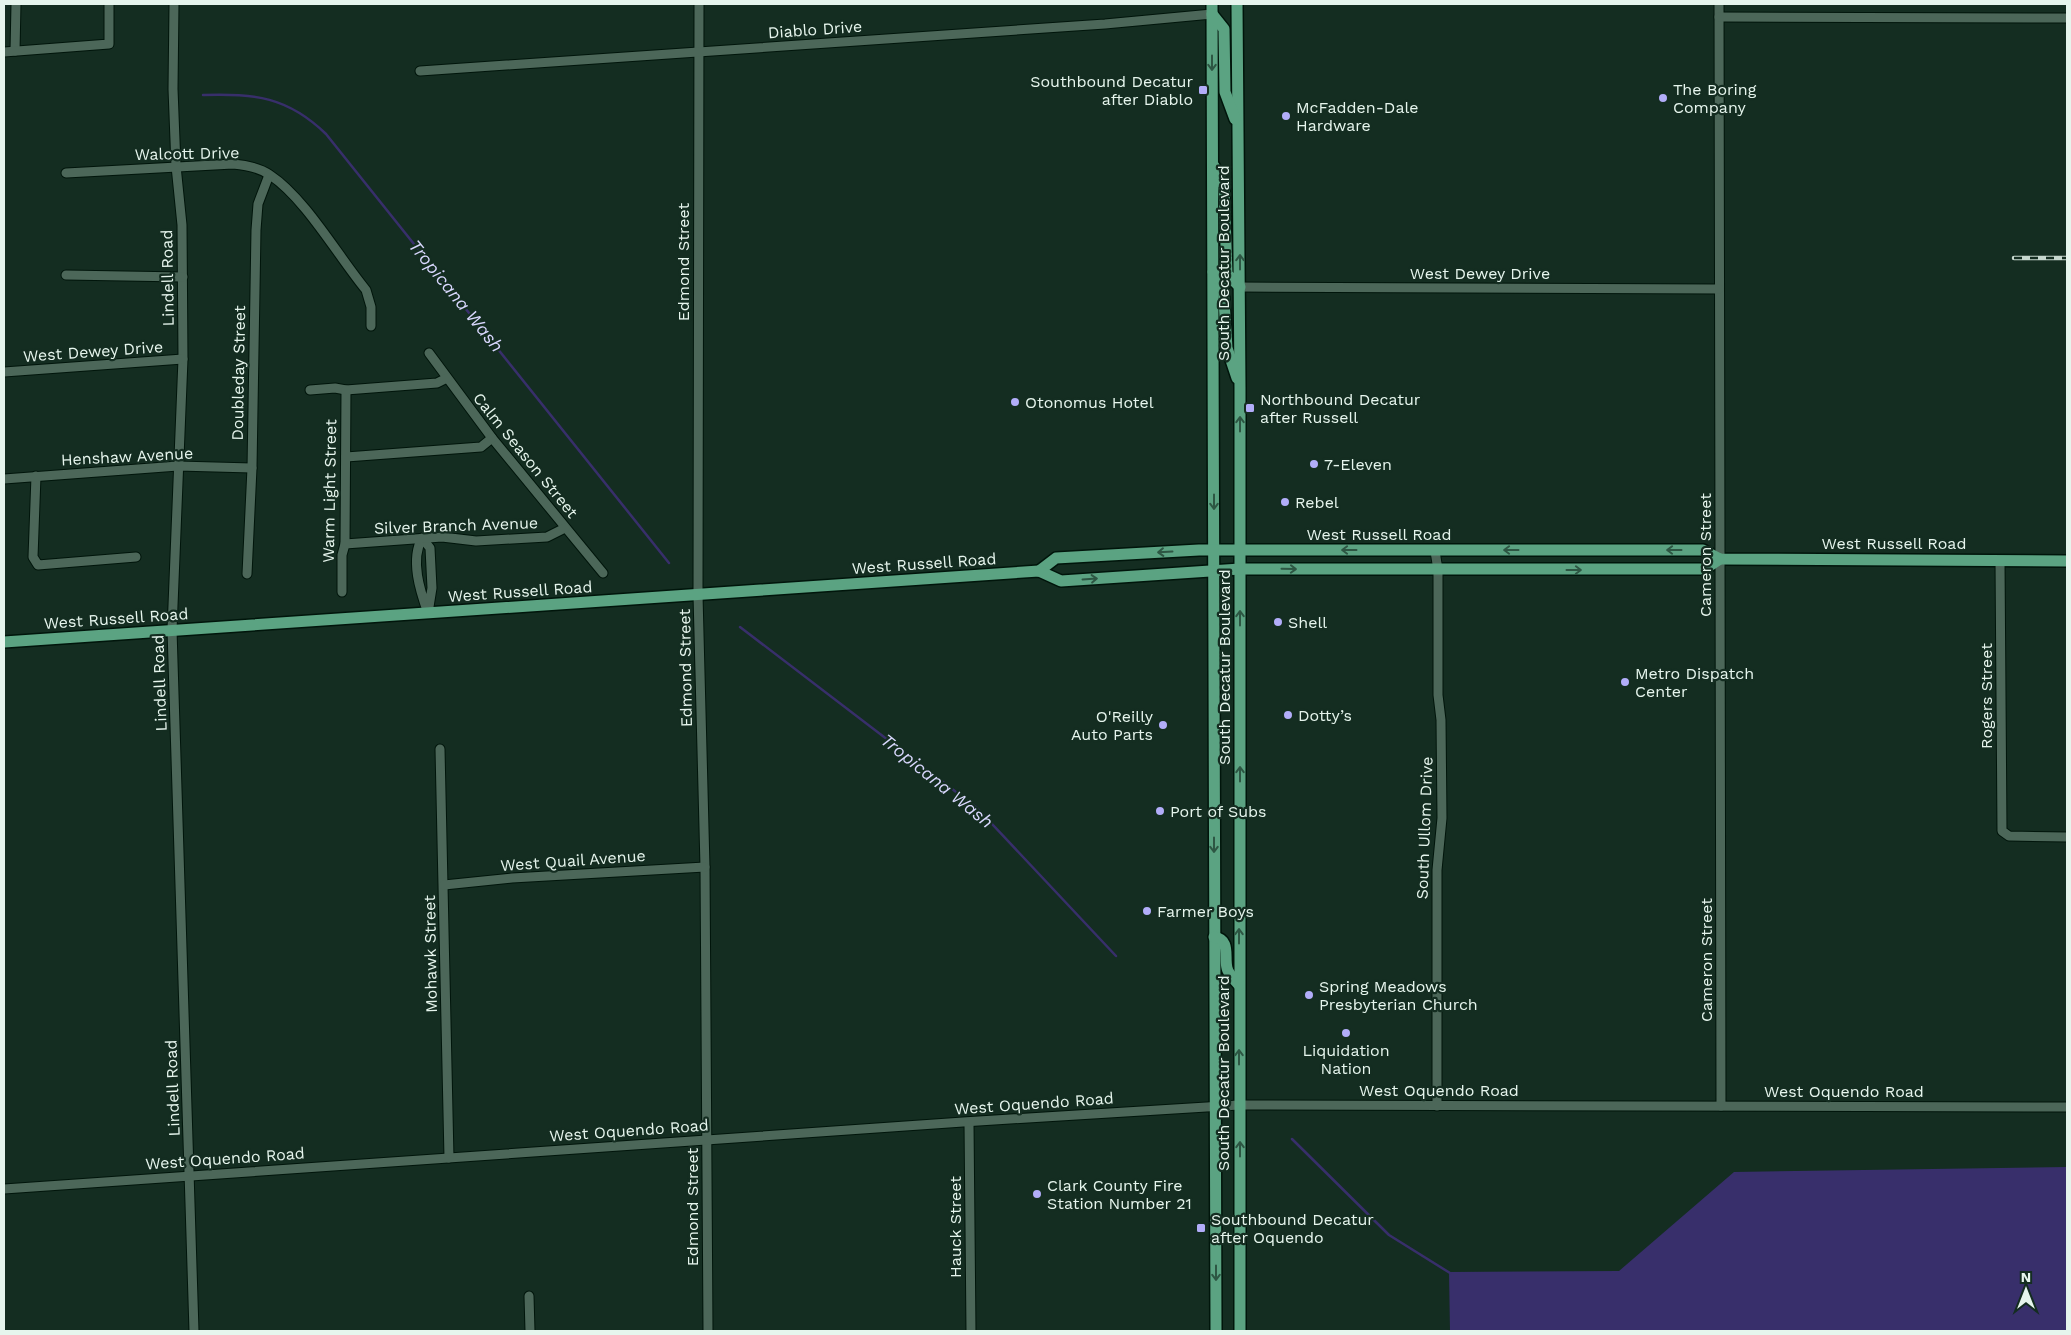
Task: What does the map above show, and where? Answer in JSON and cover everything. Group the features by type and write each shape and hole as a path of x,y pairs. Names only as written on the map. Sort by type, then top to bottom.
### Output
{"main road":[{"name":"South Decatur Boulevard","path":"1237,4 1240,287 1240,1331"},
{"name":"South Decatur Boulevard","path":"1212,9 1216,1331"},
{"path":"1212,9 1224,29 1226,92 1238,129"},
{"path":"1213,165 1224,186 1227,274 1240,287"},
{"path":"1213,272 1223,284 1227,348 1240,387"},
{"name":"West Russell Road","path":"1039,571 1056,558 1213,550 1703,550 1720,559 2067,561"},
{"name":"West Russell Road","path":"4,642 1039,571 1061,581 1240,569 1705,569 1720,559"},
{"path":"1214,937 1220,938 1224,943 1227,970 1239,985"}],"street":[{"path":"15,51 16,4"},
{"path":"4,52 109,44 109,4"},
{"name":"Lindell Road","path":"174,4 173,89 176,166 182,225 184,359 172,630 194,1331"},
{"name":"Edmond Street","path":"699,4 698,595 705,867 708,1331"},
{"name":"Cameron Street","path":"1719,4 1721,1106"},
{"name":"Diablo Drive","path":"420,71 699,52 1212,9"},
{"path":"1719,17 2067,18"},
{"name":"Walcott Drive","path":"66,173 233,164 246,166 269,174 300,203 366,290 371,307 372,326"},
{"name":"Doubleday Street","path":"247,574 252,468 256,230 258,204 269,174"},
{"path":"66,275 183,277"},
{"name":"West Dewey Drive","path":"1240,287 1719,289"},
{"name":"Calm Season Street","path":"429,353 492,438 603,573"},
{"name":"West Dewey Drive","path":"4,372 184,359"},
{"path":"310,390 335,388 346,390 437,383 447,378"},
{"name":"Warm Light Street","path":"342,592 342,556 345,544 346,390"},
{"path":"346,457 480,447 492,438"},
{"name":"Henshaw Avenue","path":"4,478 178,466 252,468"},
{"path":"36,476 33,557 38,565 136,557"},
{"name":"Silver Branch Avenue","path":"345,544 442,537 476,541 537,538 547,537 565,528"},
{"path":"422,538 430,548 432,588 428,613 420,588 416,549 422,538"},
{"name":"South Ullom Drive","path":"1435,551 1438,570 1438,695 1441,720 1442,818 1437,870 1437,1106"},
{"name":"Rogers Street","path":"2000,561 2002,831 2009,836 2067,837"},
{"name":"Mohawk Street","path":"440,750 449,1158"},
{"name":"West Quail Avenue","path":"444,885 512,878 705,867"},
{"name":"West Oquendo Road","path":"4,1189 1239,1105 2067,1107"},
{"name":"Hauck Street","path":"969,1123 971,1331"},
{"path":"529,1296 530,1331"}],"shaded area":[{"path":"2067,1167 2067,1331 1450,1331 1449,1272 1619,1271 1734,1172"}],"waterway":[{"name":"Tropicana Wash","path":"203,95 238,95 269,100 298,112 326,134 669,563"},
{"name":"Tropicana Wash","path":"740,627 977,808 1116,956"},
{"path":"1292,1139 1389,1235 1450,1273"}],"railway":[{"path":"2014,258 2067,258"}],"place":[{"name":"Southbound Decatur after Diablo","path":"1203,90"},
{"name":"The Boring Company","path":"1663,98"},
{"name":"McFadden-Dale Hardware","path":"1286,116"},
{"name":"Otonomus Hotel","path":"1015,402"},
{"name":"Northbound Decatur after Russell","path":"1250,408"},
{"name":"7-Eleven","path":"1314,464"},
{"name":"Rebel","path":"1285,502"},
{"name":"Shell","path":"1278,622"},
{"name":"Metro Dispatch Center","path":"1625,682"},
{"name":"Dotty’s","path":"1288,715"},
{"name":"O'Reilly Auto Parts","path":"1163,725"},
{"name":"Port of Subs","path":"1160,811"},
{"name":"Farmer Boys","path":"1147,911"},
{"name":"Spring Meadows Presbyterian Church","path":"1309,995"},
{"name":"Liquidation Nation","path":"1346,1033"},
{"name":"Clark County Fire Station Number 21","path":"1037,1194"},
{"name":"Southbound Decatur after Oquendo","path":"1201,1228"}]}
